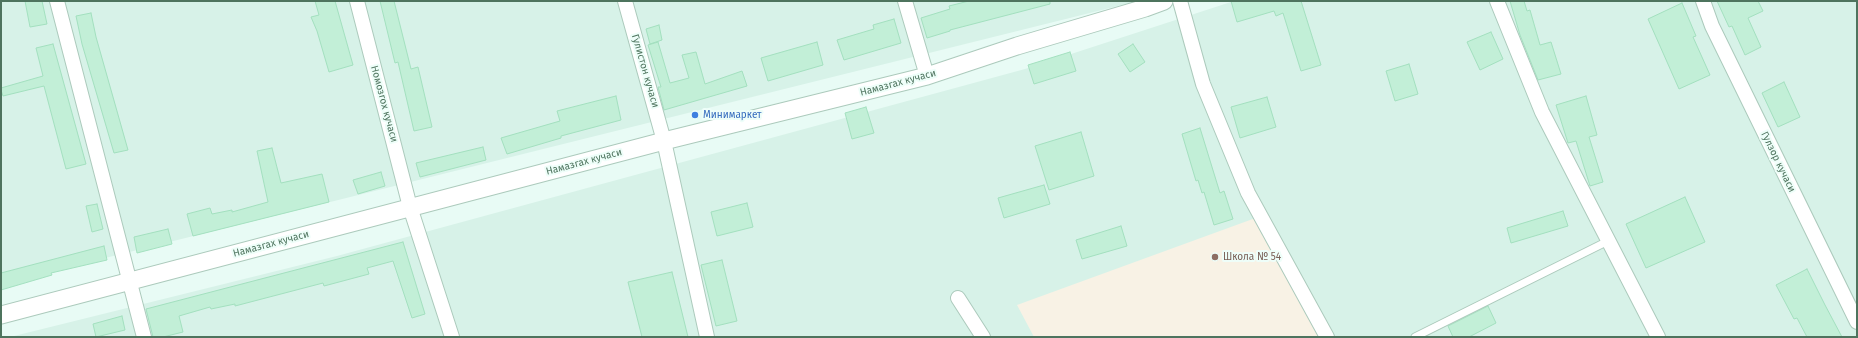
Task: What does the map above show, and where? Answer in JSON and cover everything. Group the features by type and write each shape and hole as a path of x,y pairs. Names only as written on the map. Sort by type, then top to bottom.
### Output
{"street":[{"path":"57,1 144,337"},
{"name":"Номозгох кучаси","path":"357,1 410,207 452,337"},
{"name":"Гулистон кучаси","path":"625,1 664,141 707,337"},
{"path":"904,1 927,76"},
{"name":"Намазгах кучаси","path":"1,315 664,141 927,76 1017,46 1146,8 1164,1"},
{"path":"1180,1 1203,84 1248,192 1327,337"},
{"path":"1497,1 1542,112 1658,337"},
{"name":"Гулзор кучаси","path":"1703,1 1715,33 1857,322"},
{"path":"958,298 983,337"}],"lane":[{"path":"1415,337 1608,241"}],"shaded area":[{"path":"1,1 1138,1 1,285"},
{"path":"1234,1 1857,1 1857,337 10,337 337,256 1025,69"},
{"name":"Школа № 54","path":"1261,216 1327,337 1034,337 1017,305"}],"building":[{"path":"25,1 42,1 47,24 30,27"},
{"path":"315,1 335,1 353,65 329,72 317,31 311,17 319,15"},
{"path":"380,1 394,1 411,69 418,67 432,127 414,131 398,62 395,63"},
{"path":"969,1 1050,1 1050,4 950,30 927,38 921,18 950,9 949,6"},
{"path":"1231,1 1301,1 1321,65 1301,71 1283,13 1276,16 1274,11 1237,22"},
{"path":"1510,1 1524,1 1527,11 1530,10 1540,45 1551,42 1561,74 1538,80 1520,35"},
{"path":"1717,1 1758,1 1763,11 1748,18 1761,47 1745,55 1732,26 1729,27"},
{"path":"1682,3 1696,36 1693,37 1710,75 1679,89 1648,19"},
{"path":"91,13 96,37 128,150 114,153 82,44 76,16"},
{"path":"894,19 901,43 844,60 837,40 874,29 873,25"},
{"path":"659,25 662,40 650,44 646,29"},
{"path":"1491,32 1503,59 1480,70 1467,42"},
{"path":"658,42 670,83 689,78 682,55 696,52 705,84 742,71 747,86 664,110 658,87 661,87 648,45"},
{"path":"817,42 823,65 768,81 761,58"},
{"path":"53,44 86,164 66,169 44,86 3,96 1,90 1,88 43,76 36,48"},
{"path":"1133,44 1145,62 1130,72 1118,54"},
{"path":"1070,52 1076,71 1034,84 1028,65"},
{"path":"1409,64 1418,94 1395,101 1386,71"},
{"path":"1784,82 1800,117 1778,127 1762,93"},
{"path":"616,96 621,120 561,136 561,138 507,154 501,138 560,121 557,111"},
{"path":"1586,96 1597,135 1589,137 1603,182 1590,186 1576,141 1568,143 1556,105"},
{"path":"1267,97 1276,127 1240,138 1231,107"},
{"path":"866,107 874,133 852,139 845,113"},
{"path":"1200,128 1220,193 1224,191 1233,219 1214,225 1204,192 1202,193 1198,180 1196,181 1182,134"},
{"path":"1081,132 1094,176 1049,190 1035,146"},
{"path":"483,147 486,160 420,177 416,163"},
{"path":"272,148 281,183 322,174 329,202 193,236 187,214 210,208 212,214 232,210 232,212 268,202 257,151"},
{"path":"381,172 385,186 358,194 353,180"},
{"path":"1044,185 1050,204 1004,218 998,198"},
{"path":"1685,197 1705,242 1646,268 1626,224"},
{"path":"747,203 753,227 717,236 711,212"},
{"path":"97,204 103,229 92,232 86,206"},
{"path":"1563,211 1568,226 1511,243 1507,228"},
{"path":"1121,226 1127,246 1082,259 1076,240"},
{"path":"168,229 172,244 137,253 134,237"},
{"path":"403,242 425,314 412,318 393,261 367,268 369,274 324,286 323,283 235,306 235,304 211,309 210,307 179,316 183,332 163,337 153,337 146,309"},
{"path":"104,246 107,260 51,273 52,275 1,290 1,273"},
{"path":"722,260 737,321 716,326 701,265"},
{"path":"1807,269 1842,337 1807,337 1797,318 1794,319 1776,285"},
{"path":"672,272 688,337 642,337 628,282"},
{"path":"1488,306 1496,323 1469,337 1453,337 1448,326"},
{"path":"122,316 125,330 96,337 93,324"}],"place":[{"name":"Минимаркет","path":"695,115"},
{"name":"Школа № 54","path":"1215,257"}]}
